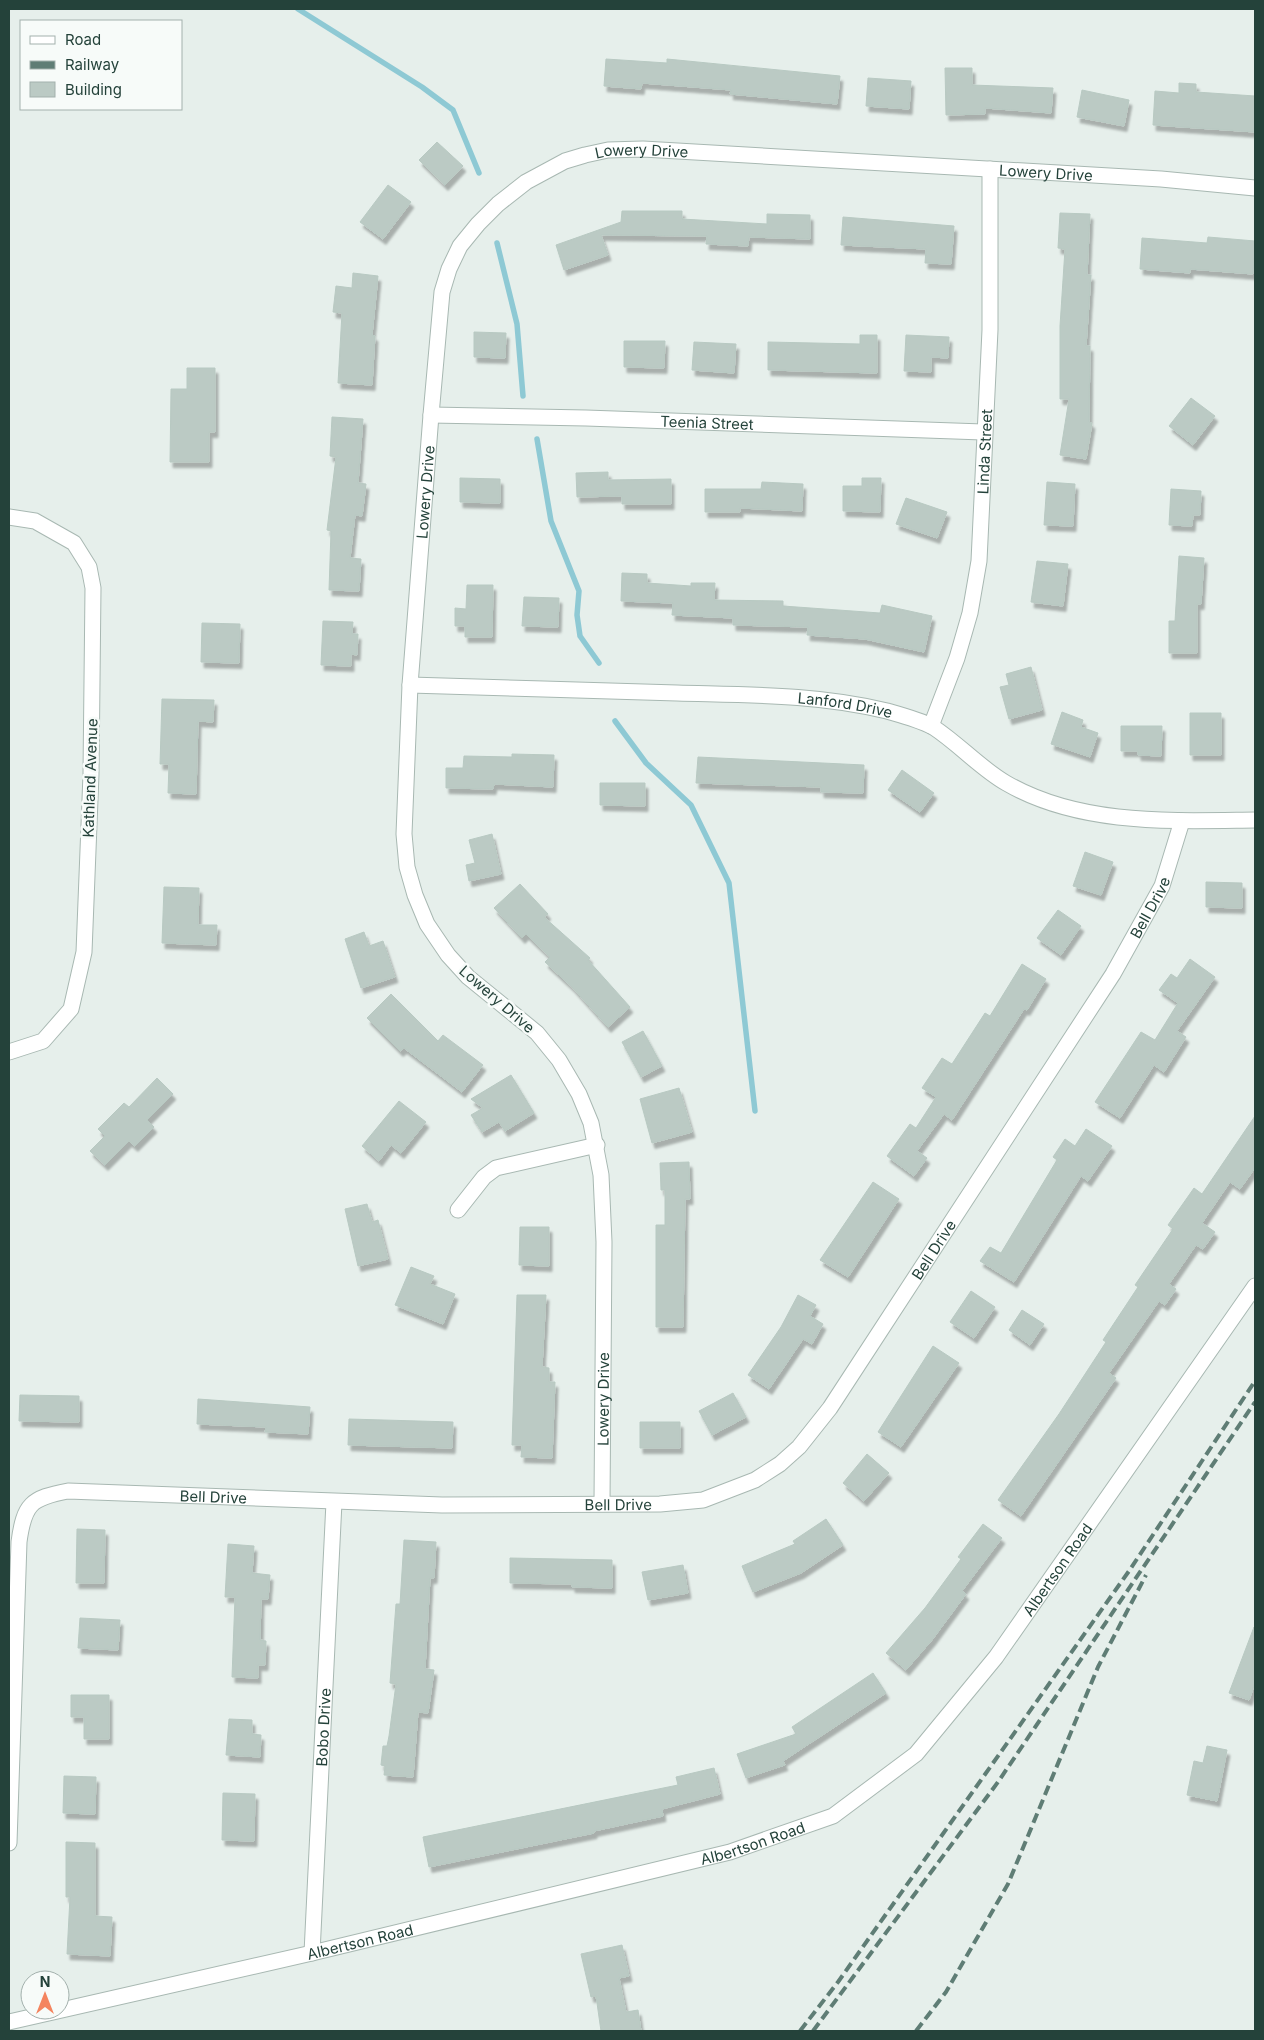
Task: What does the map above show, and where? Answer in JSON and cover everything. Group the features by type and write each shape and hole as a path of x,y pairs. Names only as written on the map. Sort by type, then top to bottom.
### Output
{"street":[{"name":"Lowery Drive","path":"602,1503 604,1242 601,1175 591,1123 579,1094 559,1060 538,1033 468,978 427,924 415,895 407,866 404,834 410,685 431,415 442,292 449,269 460,246 498,204 526,182 564,162 608,150 644,149 1161,179 1255,188"},
{"name":"Linda Street","path":"931,726 957,658 970,613 979,561 983,432 990,330 990,169"},
{"name":"Teenia Street","path":"431,415 596,418 983,432"},
{"name":"Kathland Avenue","path":"9,517 35,521 74,544 89,567 93,598 91,774 84,952 71,1009 43,1041 9,1052"},
{"name":"Lanford Drive","path":"410,685 771,696 843,702 889,712 931,726 1005,782 1038,798 1108,816 1182,821 1255,820"},
{"name":"Bell Drive","path":"9,1843 19,1542 21,1525 28,1507 42,1496 68,1491 442,1505 660,1504 702,1500 755,1480 780,1464 799,1447 830,1408 1113,974 1162,886 1182,821"},
{"path":"458,1210 484,1177 496,1168 596,1145"},
{"name":"Albertson Road","path":"9,2022 312,1953 730,1852 833,1816 916,1754 996,1657 1255,1286"},
{"name":"Bobo Drive","path":"312,1953 334,1502"}],"building":[{"path":"606,59 667,63 667,59 840,76 837,104 730,94 731,90 642,83 641,89 604,86"},
{"path":"945,68 972,68 972,85 1053,88 1051,113 985,108 985,114 946,115"},
{"path":"868,78 911,81 909,109 866,106"},
{"path":"1179,83 1196,84 1196,92 1255,96 1255,132 1153,125 1155,91 1179,93"},
{"path":"1082,90 1129,100 1124,126 1077,117"},
{"path":"437,142 463,166 445,185 419,160"},
{"path":"388,185 411,202 383,239 360,222"},
{"path":"622,211 682,211 682,219 767,224 767,214 810,215 810,239 749,237 748,246 706,244 707,236 601,235 608,255 564,270 556,245 621,222"},
{"path":"1060,213 1090,214 1087,275 1091,275 1086,346 1090,346 1089,422 1092,423 1086,459 1060,455 1069,399 1060,399 1060,326 1065,249 1058,248"},
{"path":"843,217 954,226 951,264 925,263 926,249 841,245"},
{"path":"1208,237 1255,241 1253,274 1190,269 1190,273 1140,269 1142,238 1207,243"},
{"path":"353,273 378,276 372,335 375,336 372,385 338,383 342,313 333,312 336,286 352,288"},
{"path":"474,332 506,333 505,358 474,357"},
{"path":"860,335 877,335 877,373 768,370 768,342 860,344"},
{"path":"906,335 949,337 948,358 931,357 931,372 904,371"},
{"path":"624,341 665,341 664,368 624,367"},
{"path":"694,342 736,344 734,373 692,370"},
{"path":"187,368 215,368 215,432 209,432 209,462 170,462 171,389 187,389"},
{"path":"1191,398 1215,416 1193,445 1169,426"},
{"path":"332,417 363,419 358,483 366,484 362,516 355,515 350,558 361,559 359,591 329,590 331,531 327,530 336,457 330,456"},
{"path":"608,472 608,480 671,479 671,504 622,504 622,496 577,497 576,473"},
{"path":"460,478 500,479 500,503 460,502"},
{"path":"862,478 881,478 880,512 843,511 843,486 862,486"},
{"path":"762,482 803,484 802,511 740,508 740,512 705,512 705,489 761,489"},
{"path":"1047,482 1075,484 1073,526 1044,525"},
{"path":"1171,489 1201,491 1200,515 1193,515 1192,526 1169,525"},
{"path":"906,498 947,512 937,538 896,524"},
{"path":"1179,556 1204,558 1201,604 1197,604 1197,653 1169,653 1169,621 1175,621"},
{"path":"1037,561 1068,564 1063,606 1031,602"},
{"path":"622,573 647,574 647,583 691,586 691,583 715,583 714,600 783,601 783,606 880,613 882,605 932,616 924,652 865,639 807,635 808,627 733,625 733,618 672,615 673,603 621,601"},
{"path":"467,585 493,585 492,637 465,637 465,626 455,626 455,608 466,609"},
{"path":"524,597 559,598 558,627 522,626"},
{"path":"323,621 353,622 352,634 358,634 357,655 351,654 351,666 321,665"},
{"path":"202,623 240,624 239,663 201,662"},
{"path":"1031,667 1042,710 1009,719 1000,687 1009,685 1006,674"},
{"path":"162,699 214,700 213,722 198,721 196,794 168,793 169,764 160,764"},
{"path":"1062,712 1083,720 1081,727 1098,733 1090,757 1051,744"},
{"path":"1190,713 1221,713 1221,755 1190,755"},
{"path":"1121,726 1162,726 1161,756 1138,755 1138,751 1121,751"},
{"path":"512,754 554,755 553,787 494,784 493,789 446,788 446,768 463,768 464,756 512,757"},
{"path":"698,757 864,765 863,793 821,792 821,787 696,783"},
{"path":"902,770 934,793 920,812 888,790"},
{"path":"600,783 645,783 645,806 600,805"},
{"path":"492,834 501,874 469,881 466,865 475,863 469,840"},
{"path":"1085,852 1113,862 1101,895 1073,886"},
{"path":"1206,882 1242,883 1242,908 1206,907"},
{"path":"520,884 548,914 544,917 590,958 588,960 630,1007 608,1027 572,987 545,962 550,957 526,934 522,938 494,908"},
{"path":"164,887 199,888 198,925 217,925 216,945 162,943"},
{"path":"1058,910 1081,926 1061,955 1037,938"},
{"path":"364,932 369,946 383,941 395,977 361,988 345,939"},
{"path":"1190,959 1215,977 1177,1031 1186,1037 1164,1072 1154,1065 1120,1118 1095,1102 1141,1032 1155,1040 1178,1003 1159,990 1171,974 1177,978"},
{"path":"1022,964 1046,979 1027,1010 1024,1009 952,1120 944,1114 917,1151 927,1158 914,1176 887,1156 910,1124 916,1128 936,1097 922,1088 942,1058 952,1064 985,1013 990,1016"},
{"path":"391,994 438,1041 443,1035 483,1065 462,1092 404,1048 400,1051 367,1018"},
{"path":"643,1031 662,1066 641,1077 622,1042"},
{"path":"511,1075 534,1113 505,1131 499,1122 482,1132 471,1115 483,1108 471,1099"},
{"path":"157,1078 173,1094 147,1120 154,1127 135,1146 129,1141 105,1165 90,1151 105,1136 98,1129 124,1103 129,1107"},
{"path":"679,1088 692,1132 652,1143 640,1099"},
{"path":"399,1101 426,1122 401,1153 391,1145 379,1161 362,1146"},
{"path":"1255,1116 1255,1168 1240,1189 1230,1182 1202,1223 1215,1232 1203,1249 1196,1245 1169,1284 1176,1289 1165,1305 1159,1301 1109,1373 1116,1378 1021,1516 998,1500 1059,1414 1106,1342 1103,1340 1138,1287 1135,1285 1173,1229 1168,1225 1194,1188 1202,1194"},
{"path":"1086,1129 1112,1146 1088,1181 1081,1176 1014,1282 980,1261 990,1247 1001,1253 1057,1160 1053,1157 1065,1139 1075,1146"},
{"path":"689,1162 690,1199 685,1199 683,1327 656,1327 656,1225 665,1225 665,1190 661,1190 660,1163"},
{"path":"873,1182 899,1199 848,1277 820,1260"},
{"path":"367,1204 372,1222 378,1220 388,1259 358,1266 345,1209"},
{"path":"520,1227 549,1227 549,1266 519,1265"},
{"path":"411,1267 434,1276 430,1284 455,1294 443,1324 395,1305"},
{"path":"971,1291 995,1307 974,1338 950,1322"},
{"path":"517,1295 546,1295 542,1367 549,1368 549,1382 555,1382 552,1458 521,1457 522,1445 512,1445"},
{"path":"798,1295 816,1305 810,1316 823,1324 812,1344 803,1339 769,1389 748,1375 781,1327"},
{"path":"1022,1310 1044,1324 1030,1345 1009,1330"},
{"path":"933,1346 959,1363 901,1447 878,1432"},
{"path":"733,1393 746,1417 712,1435 699,1411"},
{"path":"20,1395 79,1396 79,1422 19,1421"},
{"path":"198,1399 310,1407 308,1434 265,1432 266,1427 197,1424"},
{"path":"349,1419 453,1422 452,1448 348,1445"},
{"path":"640,1422 680,1422 680,1448 640,1448"},
{"path":"867,1454 889,1473 864,1501 843,1483"},
{"path":"826,1519 843,1545 801,1573 753,1592 742,1566 795,1544 793,1541"},
{"path":"983,1524 1002,1538 962,1591 966,1594 932,1640 906,1670 886,1653 925,1608 961,1559 958,1557"},
{"path":"77,1529 105,1530 104,1583 76,1583"},
{"path":"404,1540 436,1542 434,1578 430,1578 425,1669 434,1670 428,1713 418,1712 413,1777 384,1775 385,1766 381,1765 383,1746 387,1746 389,1736 396,1684 390,1683 396,1604 400,1604"},
{"path":"228,1544 254,1546 252,1573 270,1575 268,1599 261,1599 260,1640 266,1641 265,1665 258,1665 258,1678 232,1677 235,1597 225,1597"},
{"path":"510,1558 612,1560 612,1588 572,1587 572,1584 510,1583"},
{"path":"683,1565 688,1593 648,1600 642,1572"},
{"path":"80,1618 120,1620 118,1650 78,1648"},
{"path":"1254,1627 1255,1683 1249,1700 1229,1693"},
{"path":"873,1673 886,1693 783,1761 785,1765 746,1778 737,1754 796,1734 792,1727"},
{"path":"71,1695 109,1695 109,1739 84,1739 84,1717 71,1717"},
{"path":"229,1719 252,1720 252,1734 261,1735 260,1757 226,1755"},
{"path":"1207,1746 1227,1750 1217,1801 1187,1795 1194,1761 1203,1763"},
{"path":"714,1768 720,1794 662,1809 663,1816 594,1831 594,1833 429,1867 423,1837 678,1785 676,1777"},
{"path":"64,1776 96,1777 95,1814 63,1813"},
{"path":"223,1793 255,1794 254,1841 222,1840"},
{"path":"66,1842 95,1843 95,1916 112,1917 110,1956 67,1954 70,1897 66,1897"},
{"path":"622,1945 629,1976 619,1978 626,2012 638,2010 641,2031 601,2031 596,1996 591,1997 581,1954"}],"waterway":[{"path":"298,9 422,87 453,110 479,173"},
{"path":"497,243 517,324 523,396"},
{"path":"537,439 551,521 579,591 577,615 580,636 599,663"},
{"path":"615,721 646,763 691,805 729,883 755,1111"}],"railway":[{"path":"800,2031 838,1982 1129,1571 1255,1381"},
{"path":"813,2031 998,1782 1255,1402"},
{"path":"916,2031 946,1992 1008,1884 1098,1667 1146,1575"}]}
